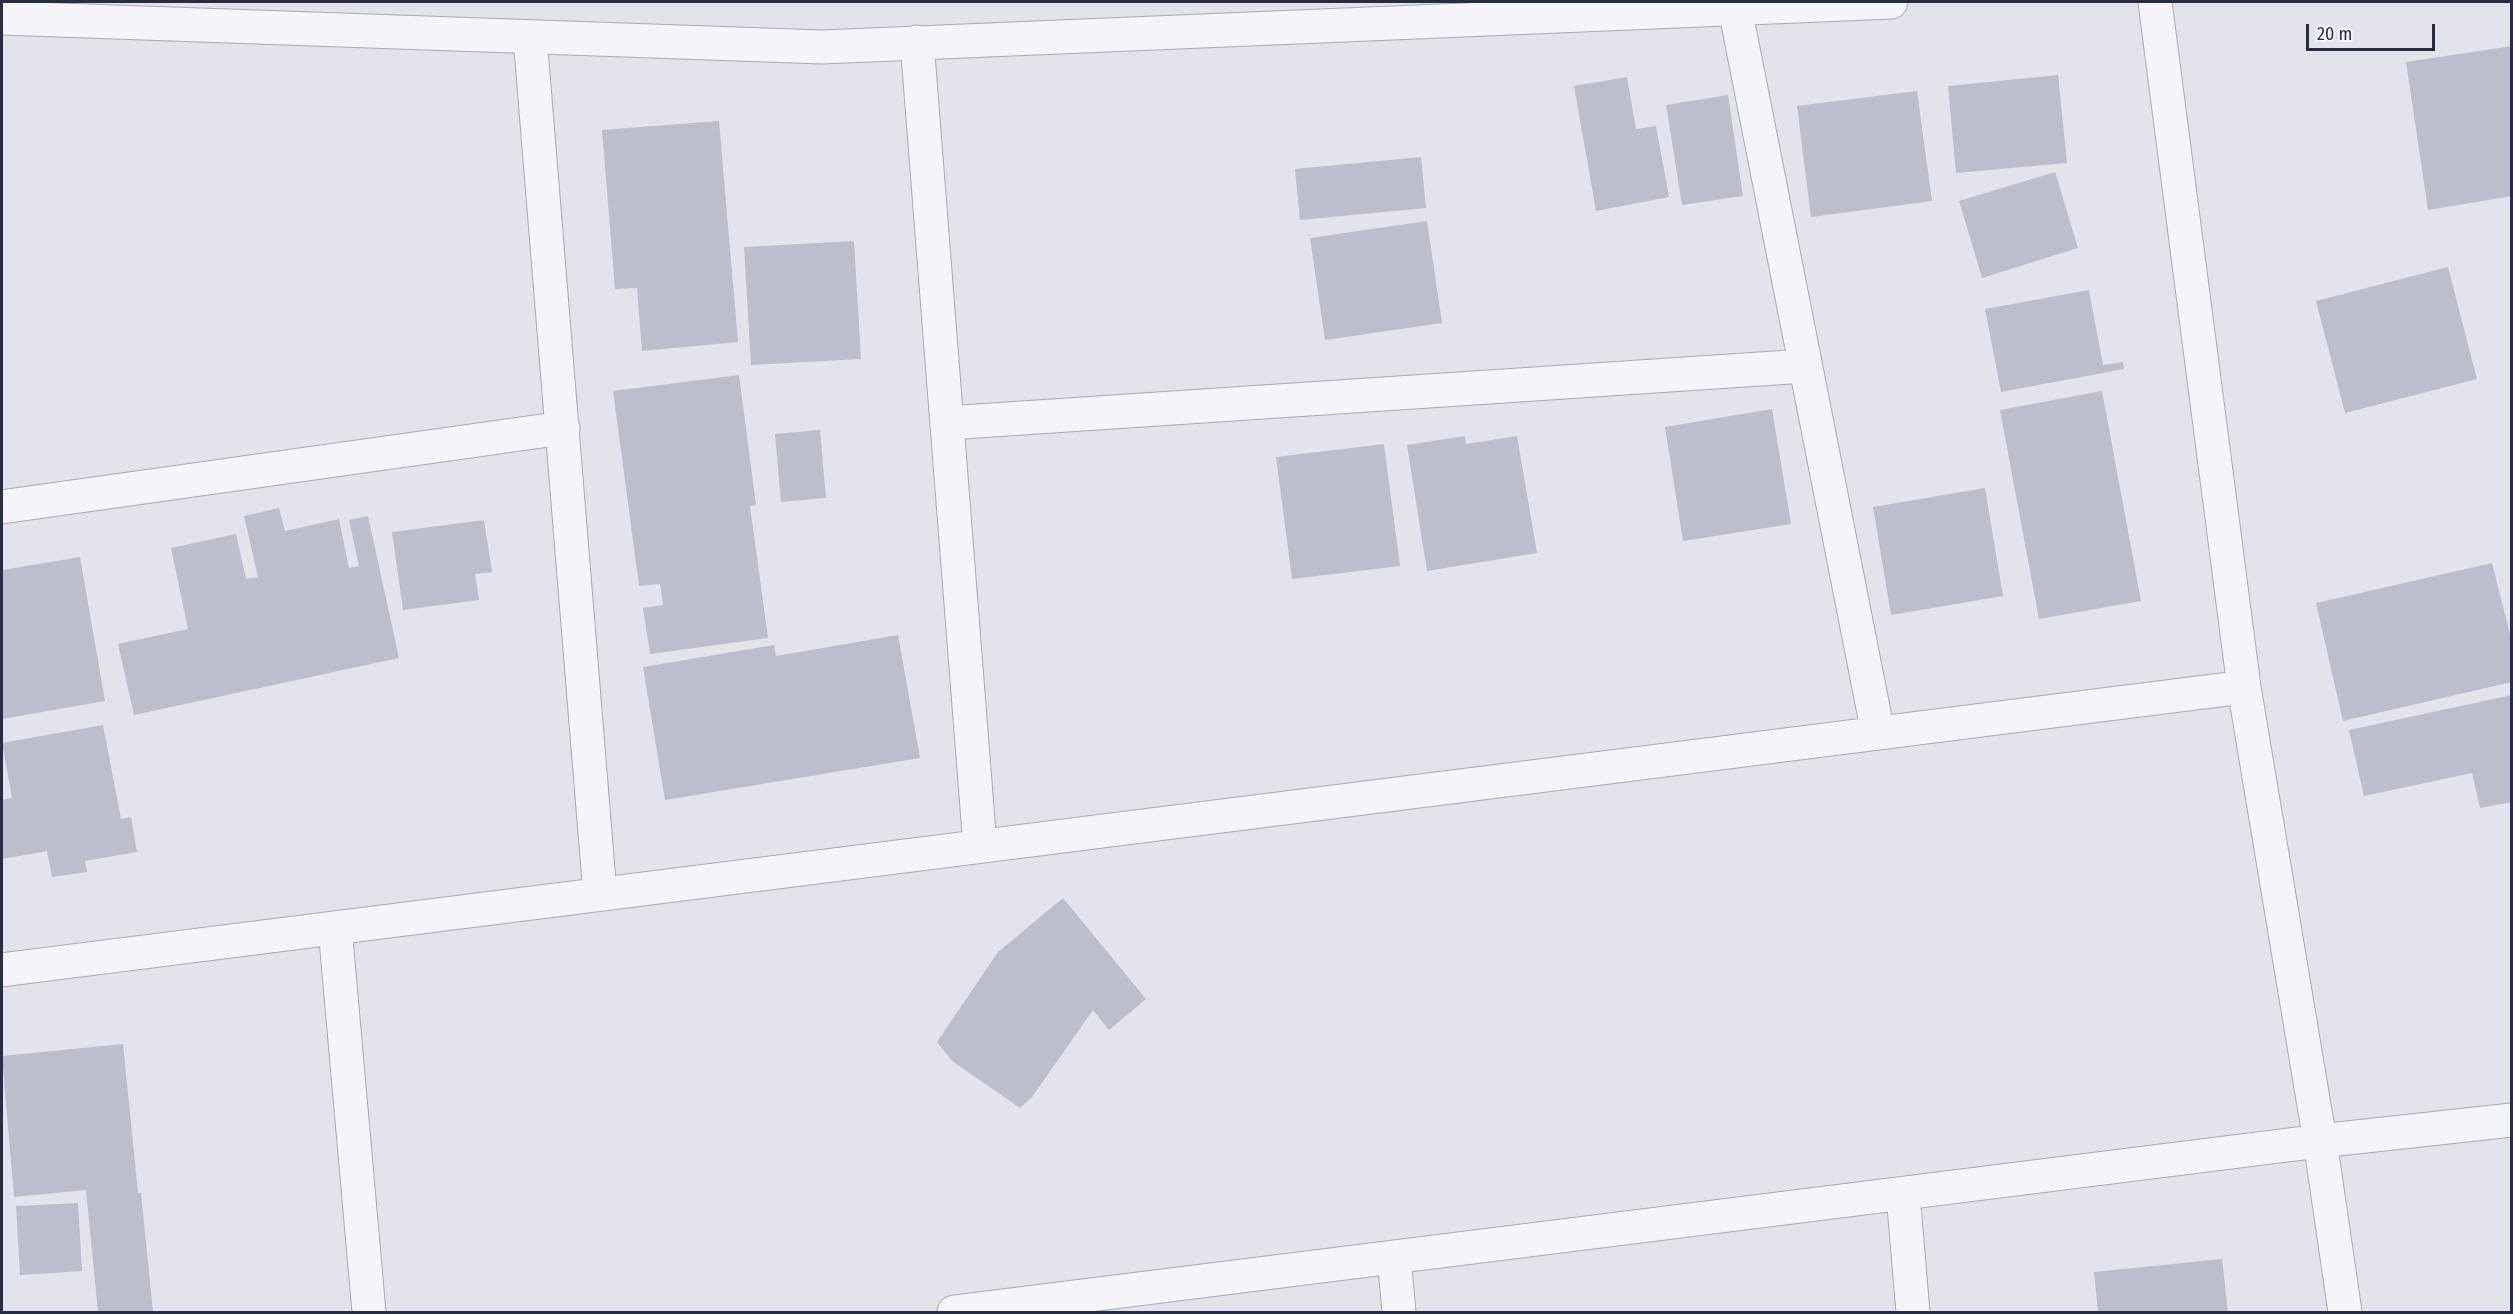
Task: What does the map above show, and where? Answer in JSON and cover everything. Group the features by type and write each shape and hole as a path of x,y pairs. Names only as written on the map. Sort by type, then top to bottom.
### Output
{"street":[{"path":"2,18 307,15 530,37 822,47 1891,2"},
{"path":"2155,2 2244,687 2320,1141 2345,1312"},
{"path":"1735,8 1878,733"},
{"path":"530,37 600,894"},
{"path":"917,42 980,846"},
{"path":"947,423 1805,366"},
{"path":"2,507 562,428"},
{"path":"2,970 2244,687"},
{"path":"335,928 369,1312"},
{"path":"954,1312 2320,1141 2511,1120"},
{"path":"1903,1194 1913,1312"},
{"path":"1394,1257 1398,1312"}],"building":[{"path":"2512,46 2512,196 2428,210 2406,62"},
{"path":"2058,75 2067,163 1956,173 1948,86"},
{"path":"1627,77 1636,129 1656,126 1669,197 1596,211 1574,86"},
{"path":"1917,91 1932,201 1811,217 1797,106"},
{"path":"1728,95 1743,196 1682,205 1666,105"},
{"path":"719,121 738,342 642,351 637,288 615,289 602,130"},
{"path":"1421,157 1426,208 1300,220 1295,169"},
{"path":"2055,172 2078,248 1982,278 1959,201"},
{"path":"1427,221 1442,323 1325,340 1310,238"},
{"path":"854,241 861,359 751,365 744,247"},
{"path":"2448,267 2477,379 2345,413 2316,301"},
{"path":"2089,290 2103,365 2123,362 2124,369 2001,392 1985,309"},
{"path":"739,375 756,505 750,506 768,638 650,654 643,608 663,605 660,584 639,586 613,391"},
{"path":"2102,391 2141,601 2039,619 2000,410"},
{"path":"1772,409 1791,524 1683,541 1665,427"},
{"path":"820,430 826,498 781,502 775,434"},
{"path":"1465,436 1466,444 1517,436 1537,553 1427,571 1407,445"},
{"path":"1384,444 1400,566 1292,579 1276,457"},
{"path":"1985,488 2003,596 1891,615 1873,507"},
{"path":"279,508 285,531 339,519 349,568 359,566 349,520 368,516 399,658 134,715 118,644 188,629 171,548 236,534 246,579 258,577 244,516"},
{"path":"484,520 492,572 475,574 479,600 403,610 392,532"},
{"path":"80,557 105,701 2,719 2,570"},
{"path":"2492,563 2512,642 2512,682 2343,721 2316,603"},
{"path":"898,635 920,758 665,800 643,667 774,645 776,656"},
{"path":"2512,695 2512,802 2480,808 2472,773 2364,796 2349,730"},
{"path":"103,725 121,819 131,817 137,852 85,861 87,872 52,877 47,851 2,859 2,800 12,798 2,743"},
{"path":"1063,898 1146,999 1109,1030 1093,1010 1032,1097 1020,1108 952,1061 937,1042 998,952"},
{"path":"123,1044 153,1312 98,1312 86,1190 14,1197 2,1056"},
{"path":"78,1203 82,1271 20,1275 16,1206"},
{"path":"2222,1259 2228,1312 2098,1312 2094,1272"}]}
